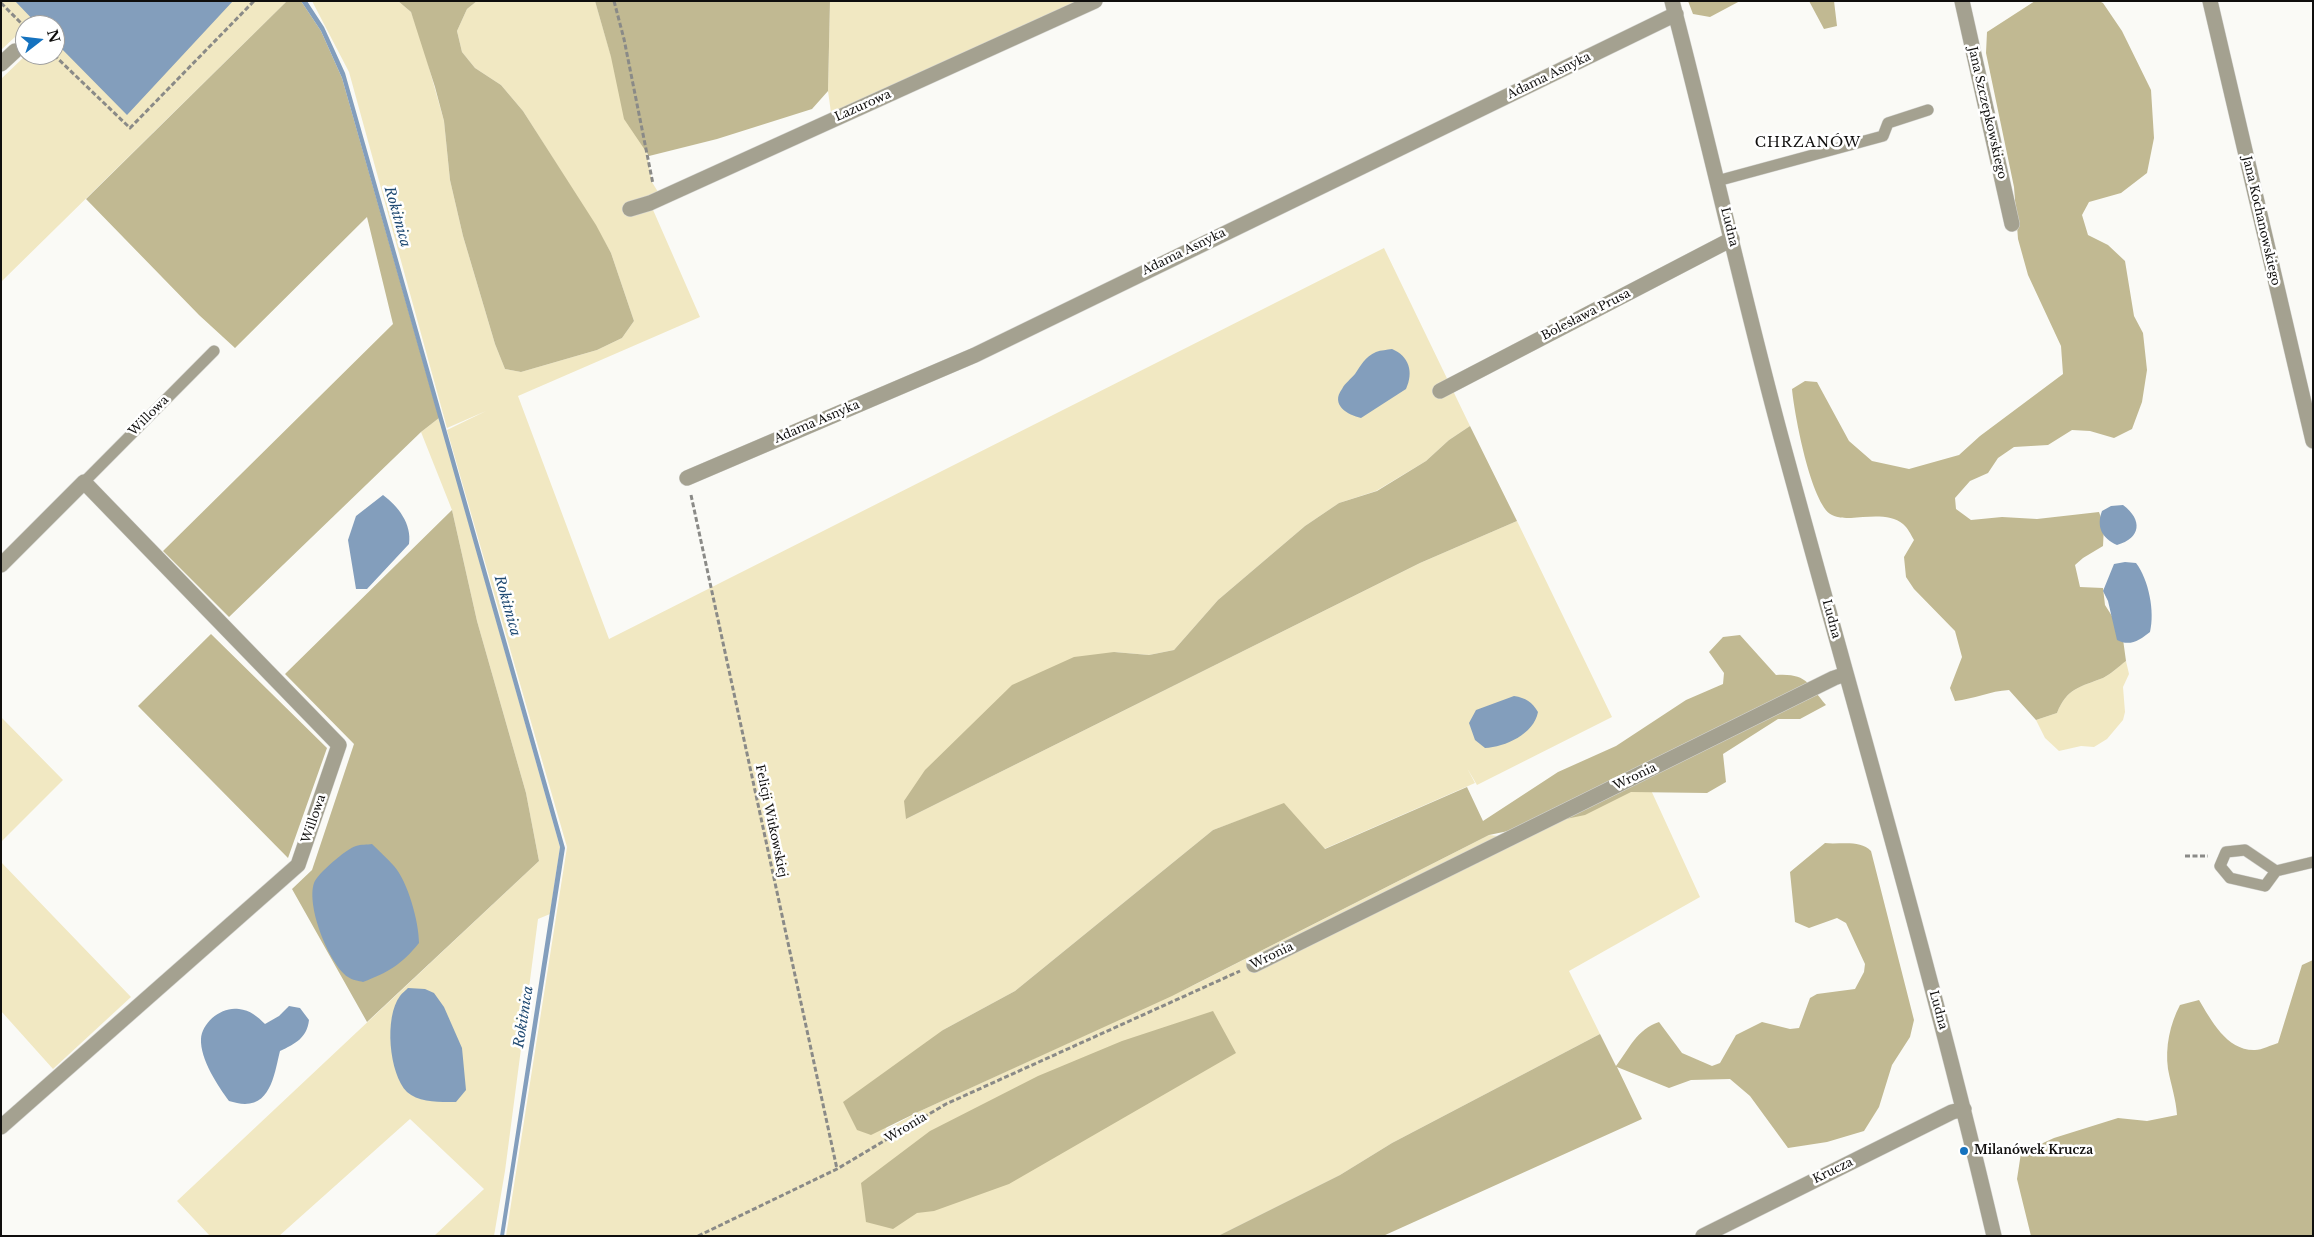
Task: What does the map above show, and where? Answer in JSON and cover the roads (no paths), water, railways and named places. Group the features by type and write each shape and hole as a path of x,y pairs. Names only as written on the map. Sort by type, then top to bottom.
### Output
{"street":[{"name":"Lazurowa","path":"630,209 661,197 1095,1"},
{"name":"Jana Szczepkowskiego","path":"1962,1 2012,224"},
{"name":"Jana Kochanowskiego","path":"2210,1 2313,442"},
{"name":"Ludna","path":"1674,7 1780,432 1964,1108 1994,1236"},
{"name":"Adama Asnyka","path":"687,478 974,354 1674,7"},
{"path":"1,64 15,51"},
{"name":"Bolesława Prusa","path":"1440,391 1732,239"},
{"name":"Willowa","path":"1,565 84,482 339,744 298,865 1,1127"},
{"name":"Wronia","path":"1254,965 1834,678 1846,674"},
{"name":"Krucza","path":"1703,1236 1952,1112 1964,1108"}],"lane":[{"path":"1717,181 1883,136 1888,123 1928,110"},
{"name":"Willowa","path":"84,482 214,351"},
{"path":"2276,871 2245,850 2226,852 2220,866 2230,878 2266,886 2276,871 2313,862"}],"water":[{"path":"15,1 233,1 127,115 65,52 65,15 28,15"},
{"path":"301,1 307,1 324,27 345,73 565,848 504,1236 500,1236 560,847 342,78 321,31"},
{"path":"1392,349 1406,360 1408,365 1410,377 1406,389 1361,418 1346,412 1338,400 1343,387 1369,356 1378,351"},
{"path":"383,495 394,504 403,516 408,529 409,544 367,589 356,589 348,540 356,516"},
{"path":"2123,505 2134,517 2136,528 2131,538 2117,545 2104,535 2100,527 2100,517 2102,511 2111,506"},
{"path":"2136,563 2141,570 2150,596 2152,615 2150,632 2131,643 2117,640 2108,601 2103,591 2114,564"},
{"path":"1514,696 1525,699 1533,706 1538,712 1535,720 1531,727 1518,738 1501,745 1485,748 1475,740 1469,723 1476,710"},
{"path":"372,844 394,866 404,882 415,914 419,943 394,967 363,982 348,977 341,970 327,948 316,919 312,893 316,879 339,857 356,846"},
{"path":"408,988 425,989 434,993 444,1007 462,1048 466,1090 456,1102 430,1101 418,1098 407,1092 401,1084 393,1059 390,1031 395,1005"},
{"path":"289,1006 300,1008 309,1020 303,1036 280,1051 271,1085 261,1098 254,1103 245,1104 229,1101 215,1080 203,1055 201,1039 205,1027 214,1016 233,1009 250,1012 265,1024 279,1016"}],"place":[{"name":"Milanówek Krucza","path":"1964,1151"}],"district":[{"name":"CHRZANÓW","path":"1808,143"}],"water label":[{"name":"Rokitnica","path":"397,217"},
{"name":"Rokitnica","path":"507,606"},
{"name":"Rokitnica","path":"524,1017"}]}
